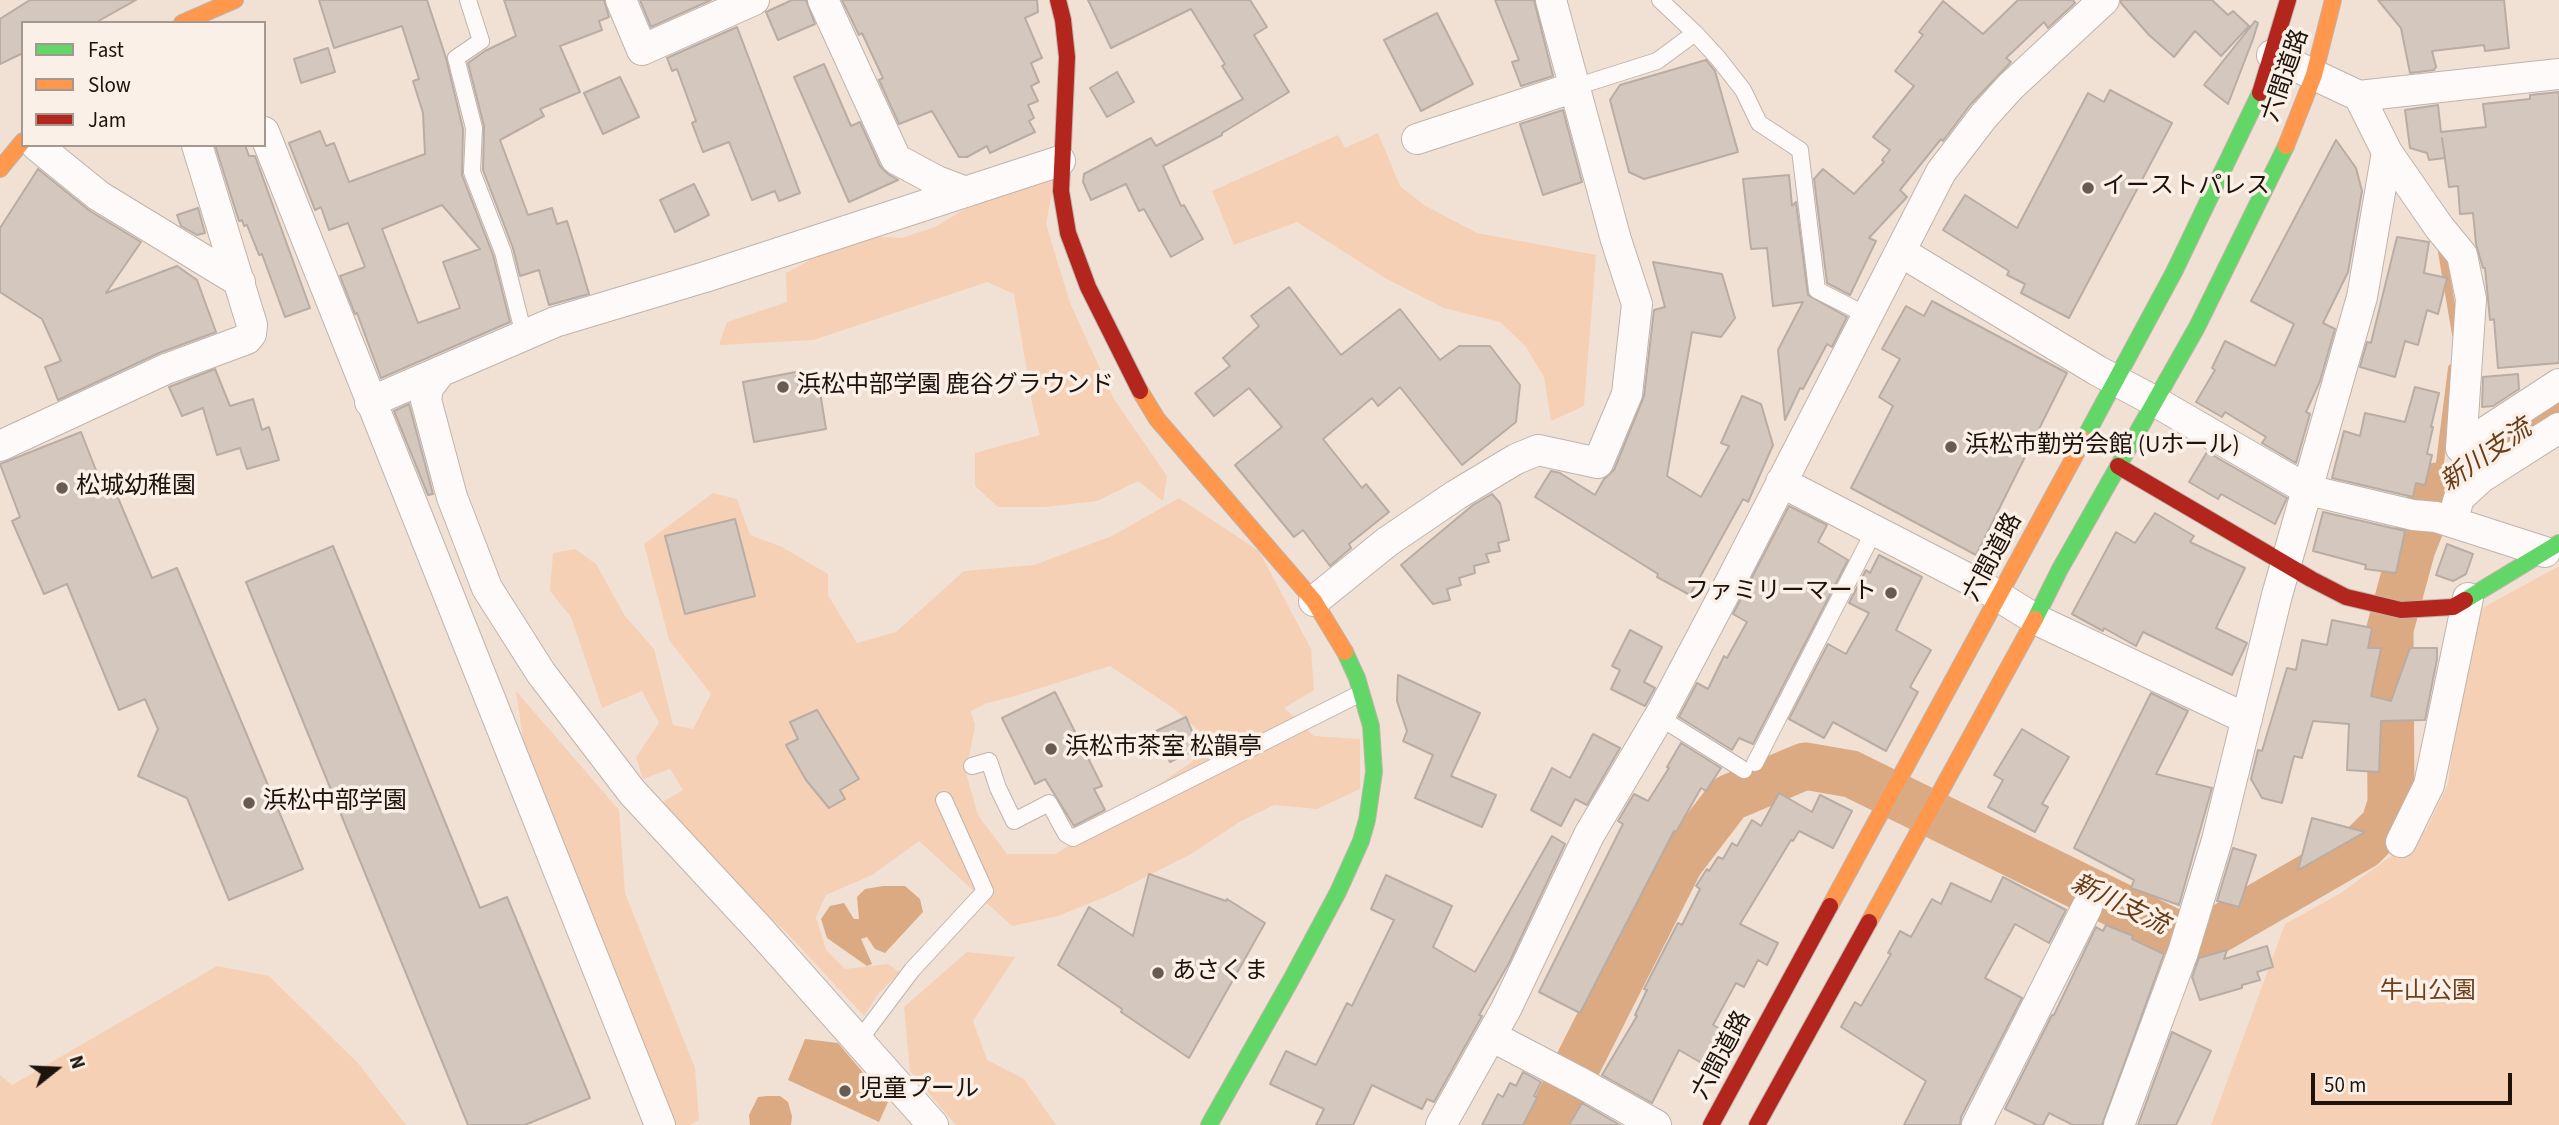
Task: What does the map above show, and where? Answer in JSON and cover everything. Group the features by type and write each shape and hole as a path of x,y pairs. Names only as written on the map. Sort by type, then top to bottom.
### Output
{"main road":[{"path":"183,14 234,0"},
{"path":"1058,0 1067,57 1060,161 1063,214 1088,287 1157,419 1314,601 1342,647 1371,726 1374,772 1361,841 1338,892 1292,978 1209,1125"},
{"name":"六間道路","path":"1757,1125 1923,827 2060,569 2156,402 2257,208 2294,129 2314,75 2333,0"},
{"name":"六間道路","path":"1712,1125 2174,272 2258,100 2272,55 2279,4"},
{"path":"0,169 21,143"},
{"path":"2118,467 2346,597 2394,609 2453,607 2552,548"}],"street":[{"path":"621,0 642,50 754,0"},
{"path":"823,0 896,159 937,181 966,192"},
{"path":"1314,601 1387,542 1456,495 1516,459 1538,450 1598,463 1627,394 1637,303 1616,240 1551,0"},
{"path":"1441,1125 1506,1009 1589,835 1659,717 1941,172 2010,87 2104,0"},
{"path":"2272,55 2358,96 2559,74"},
{"path":"1417,139 1575,87"},
{"path":"2358,96 2387,152 2439,228 2462,255 2471,299 2461,448 2559,384"},
{"path":"266,137 660,1125"},
{"path":"38,147 99,196 240,282"},
{"path":"0,446 166,369 247,340 252,325 198,147"},
{"path":"2119,1125 2183,952 2217,840 2286,564 2362,297 2387,152"},
{"path":"370,402 555,322 1060,161"},
{"path":"1901,252 2308,490 2552,548"},
{"path":"440,371 428,388 426,400 452,498 487,588 541,674 632,792 933,1125"},
{"path":"2433,518 2482,477 2559,428"},
{"path":"1781,482 1999,596 2035,619 2247,719"},
{"path":"2401,842 2429,785 2468,598"},
{"path":"1977,1125 2087,907"},
{"path":"1490,1036 1571,1077 1656,1125"}],"lane":[{"path":"468,0 481,41 456,58 474,128 472,172 503,252 524,335"},
{"path":"1660,0 1718,58 1743,90 1759,122 1800,150 1817,289 1868,316"},
{"path":"1575,87 1657,61 1695,33"},
{"path":"1659,717 1749,766 1874,531"},
{"path":"972,766 989,761 1014,821 1049,803 1066,834 1073,838 1361,693"},
{"path":"860,1044 863,1035 912,970 985,891 944,800"}],"green space":[{"path":"1378,133 1400,186 1424,205 1477,233 1596,255 1584,406 1551,421 1544,377 1526,347 1500,322 1444,308 1385,278 1297,222 1234,245 1212,191 1338,135 1345,148"},
{"path":"1054,181 1046,224 1070,303 1114,399 1167,476 1163,501 1138,481 1097,501 1045,507 998,507 975,486 975,453 1040,435 1014,294 987,282 813,340 719,345 727,322 787,302 786,273 856,235 902,238 935,227 1004,186"},
{"path":"713,493 737,499 750,535 782,547 828,574 828,595 857,643 896,632 964,571 1034,565 1112,536 1179,498 1259,551 1311,649 1314,690 1284,708 1314,736 1360,739 1360,789 1317,809 1274,805 1241,821 1191,854 1110,895 1058,916 1012,926 919,841 872,875 826,895 816,917 826,950 845,969 888,964 900,972 879,993 864,1016 785,931 707,860 685,825 657,814 656,806 683,790 670,769 643,779 636,757 659,723 642,691 602,708 571,617 550,591 553,553 575,549 596,564 625,616 654,649 673,725 693,729 711,694 669,640 644,544","holes":["1110,666 1173,708 1204,735 1192,762 1056,854 1007,854 978,815 966,773 975,725 971,711 987,703"]},
{"name":"牛山公園","path":"2559,566 2559,1125 2211,1125 2285,924 2341,893 2426,830 2448,784 2468,616"},
{"path":"516,691 619,810 625,893 695,1068 699,1120 690,1125 670,1125 526,759"},
{"path":"967,952 1015,957 973,1021 987,1060 1024,1079 1056,1125 956,1125 910,1071 904,1007"},
{"path":"217,966 269,976 358,1063 406,1125 0,1125 0,1075 12,1085"}],"shaded area":[{"path":"905,886 920,899 923,912 885,953 875,949 867,937 861,939 872,964 867,966 827,938 821,919 830,906 844,903 854,919 859,919 857,897 865,889"},
{"name":"児童プール","path":"805,1039 838,1043 888,1102 879,1122 788,1080"},
{"name":"児童プール","path":"780,1096 788,1102 792,1116 791,1125 750,1125 749,1115 758,1097"}],"building":[{"path":"30,0 136,0 99,21 21,21 21,54 0,64 0,19"},
{"path":"319,0 427,0 446,58 463,129 462,175 493,255 510,322 381,378 340,276 365,267 348,223 329,230 321,207 315,210 289,143 320,131 326,146 334,143 349,182 425,154 423,113 413,81 419,79 402,26 334,48","holes":["442,205 480,249 443,262 460,308 418,323 382,229"]},
{"path":"504,0 604,0 609,17 599,21 602,30 560,46 580,92 540,109 544,116 500,140 528,215 552,208 557,224 567,221 577,253 589,294 549,305 539,270 520,276 513,248 483,170 484,126 468,63 485,51 516,36"},
{"path":"640,0 711,0 651,27"},
{"path":"792,0 806,0 815,24 778,40 766,12"},
{"path":"842,0 1037,0 1038,12 1025,18 1042,58 1031,63 1039,82 1031,86 1038,101 1028,105 1034,118 1029,121 1035,132 990,153 987,146 967,157 959,157 932,111 899,124 879,80 883,78 862,33 859,35"},
{"path":"1088,0 1250,0 1267,27 1254,35 1289,92 1222,135 1163,166 1181,206 1184,205 1203,239 1171,257 1144,209 1139,211 1126,184 1091,200 1083,182 1084,174 1151,138 1156,146 1243,99 1191,9 1111,48"},
{"path":"1495,0 1534,0 1553,76 1521,86 1512,62 1519,60"},
{"path":"2018,0 2073,0 2075,3 2048,28 2044,22 2006,58 2011,62 1970,105 1900,190 1907,197 1869,238 1876,241 1850,295 1827,283 1814,179 1823,169 1854,194 1884,162 1882,160 1890,150 1873,137 1914,86 1895,71 1923,35 1919,32 1943,1 1983,34"},
{"path":"2121,0 2212,0 2228,15 2233,11 2249,26 2221,56 2195,31 2174,57 2149,35"},
{"path":"2378,0 2504,0 2509,48 2485,51 2484,45 2432,51 2436,67 2434,70 2410,73 2401,28"},
{"path":"1437,13 1473,84 1421,111 1384,40"},
{"path":"2255,21 2258,23 2253,39 2228,104 2204,85"},
{"path":"737,27 800,193 779,201 775,191 752,200 729,142 703,152 692,123 696,121 677,69 672,71 667,58"},
{"path":"328,48 335,72 301,83 294,59"},
{"path":"1706,60 1715,71 1738,152 1644,179 1629,172 1610,100 1620,85"},
{"path":"824,64 851,126 860,122 880,166 898,180 849,202 794,77"},
{"path":"1117,72 1134,102 1107,117 1090,88"},
{"path":"620,77 639,117 603,134 584,93"},
{"name":"イーストパレス","path":"2110,90 2172,123 2069,318 2021,293 2025,284 2007,275 2009,271 1943,230 1965,195 2017,228 2088,93 2104,102"},
{"path":"2559,92 2559,363 2498,368 2494,319 2490,320 2485,268 2476,244 2473,213 2460,214 2458,186 2449,187 2445,158 2429,160 2427,153 2410,148 2405,110 2438,105 2441,132 2486,127 2483,104 2530,99 2530,95"},
{"path":"1563,110 1582,182 1543,195 1520,124"},
{"path":"2336,140 2356,168 2362,191 2348,272 2323,323 2335,329 2320,381 2306,412 2310,414 2296,463 2262,443 2266,437 2225,412 2222,417 2196,402 2215,370 2212,368 2225,341 2275,366 2294,324 2251,301"},
{"path":"216,147 246,147 249,156 255,156 310,308 285,317 262,254 259,255 247,225 244,226 242,220 239,221"},
{"path":"38,169 90,211 141,242 106,293 177,266 197,280 216,332 159,353 58,400 45,367 61,361 42,319 0,292 0,228"},
{"path":"1789,175 1792,206 1796,202 1808,295 1847,317 1832,347 1827,344 1803,389 1800,388 1785,420 1778,350 1803,302 1773,306 1767,248 1751,249 1743,179"},
{"path":"694,184 709,215 675,232 660,200"},
{"path":"198,208 205,233 197,235 181,226 177,215"},
{"path":"2397,237 2429,242 2424,273 2447,278 2438,314 2427,310 2418,345 2405,341 2395,377 2360,367 2367,342 2371,343"},
{"path":"1653,262 1722,274 1735,318 1721,337 1692,332 1667,476 1701,497 1729,446 1721,443 1742,396 1761,404 1773,445 1748,502 1743,499 1690,595 1657,577 1658,574 1535,497 1551,471 1560,473 1595,495 1604,479 1614,470 1644,396 1654,310 1665,307"},
{"path":"1289,287 1341,355 1400,309 1440,360 1459,346 1490,346 1520,385 1516,422 1462,465 1400,387 1378,406 1372,398 1323,439 1362,488 1366,484 1389,512 1349,544 1351,548 1330,566 1303,530 1294,537 1235,465 1282,427 1249,388 1214,416 1195,393 1230,366 1223,358 1259,326 1251,316"},
{"name":"浜松市勤労会館 (Uホール)","path":"1932,301 2067,373 1976,555 1851,488 1893,406 1879,397 1900,359 1882,349 1906,306 1924,316"},
{"path":"215,369 230,406 253,399 262,430 269,427 279,460 247,469 240,448 217,455 203,408 182,416 169,387"},
{"path":"796,372 799,390 819,386 826,429 754,442 743,382"},
{"path":"2518,374 2519,389 2493,406 2482,407 2483,377"},
{"path":"2415,387 2439,393 2431,427 2427,454 2432,455 2425,485 2416,483 2413,497 2332,478 2344,431 2360,436 2365,413 2405,422"},
{"path":"409,404 433,494 428,495 394,411"},
{"path":"81,432 101,483 110,479 152,578 177,568 303,869 229,900 187,798 138,776 158,729 145,699 119,710 67,584 44,594 12,521 20,517 0,464"},
{"path":"2207,452 2287,498 2275,524 2221,494 2218,499 2189,482"},
{"path":"1492,494 1500,503 1509,540 1498,543 1500,551 1486,554 1489,562 1474,566 1475,573 1459,578 1461,585 1447,589 1450,600 1433,604 1401,565 1473,505"},
{"path":"1789,506 1827,525 1818,542 1848,560 1753,744 1739,738 1732,750 1679,717 1697,683 1708,689 1724,656 1727,658 1747,622 1733,614"},
{"path":"2323,512 2405,531 2396,573 2365,569 2366,565 2313,551"},
{"path":"2155,513 2194,536 2190,542 2245,568 2216,628 2247,643 2232,675 2143,632 2136,646 2072,614 2116,532 2135,543"},
{"path":"735,519 755,596 685,614 665,536"},
{"path":"2447,544 2473,554 2466,574 2453,581 2436,575"},
{"path":"333,546 480,908 507,897 590,1098 525,1125 468,1125 246,582"},
{"path":"1879,555 1922,577 1896,630 1931,650 1910,687 1918,692 1886,751 1833,722 1824,738 1789,719 1828,644 1846,654 1869,613 1849,603 1866,570 1870,573"},
{"path":"2332,620 2372,628 2368,648 2381,648 2371,696 2391,701 2410,648 2437,648 2425,720 2381,721 2379,772 2347,770 2349,724 2313,721 2302,758 2294,756 2282,803 2262,798 2251,779 2258,750 2262,751 2287,668 2296,670 2302,640 2327,645"},
{"path":"1630,630 1662,647 1644,682 1655,688 1645,706 1611,689 1620,670 1612,666"},
{"path":"1398,675 1480,713 1451,776 1496,795 1482,827 1415,798 1433,755 1403,741 1407,731 1397,701"},
{"name":"浜松市茶室 松韻亭","path":"1055,692 1102,786 1094,789 1105,810 1074,826 1045,779 1035,784 1002,718"},
{"path":"2151,693 2188,711 2156,774 2212,788 2179,905 2131,888 2134,880 2074,848"},
{"path":"817,710 859,779 840,790 845,799 829,808 806,780 786,745 798,739 790,722"},
{"path":"1186,717 1199,748 1170,762 1156,731"},
{"path":"2022,729 2069,757 2042,804 2048,807 2035,832 1988,807 2003,780 1994,775"},
{"path":"1593,734 1620,748 1587,805 1575,799 1561,826 1531,810 1552,768 1570,778"},
{"path":"1681,743 1721,768 1706,791 1701,788 1676,832 1674,831 1580,1013 1539,992 1623,824 1618,821 1634,794 1648,801"},
{"path":"1779,793 1812,812 1820,795 1852,811 1833,848 1799,831 1793,841 1791,840 1740,924 1778,943 1767,965 1758,960 1744,987 1736,983 1713,1025 1731,1035 1712,1069 1679,1050 1652,1103 1602,1075 1637,1016 1635,1015 1647,990 1644,989 1678,923 1682,925 1700,889 1696,886 1718,857 1723,859 1732,843 1737,846 1752,820 1761,826"},
{"path":"2312,818 2365,832 2298,870"},
{"path":"1552,836 1565,844 1509,963 1434,1102 1427,1099 1422,1109 1372,1085 1353,1125 1316,1125 1324,1109 1270,1084 1286,1051 1316,1065 1347,1003 1352,1006 1394,920 1371,909 1386,875 1452,906 1433,947 1475,972"},
{"path":"2233,848 2256,855 2239,907 2217,901"},
{"path":"1149,874 1226,901 1227,899 1265,923 1189,1058 1058,965 1089,907 1133,936"},
{"path":"2003,877 2066,910 2049,943 2015,924 1985,978 2022,998 1961,1117 1960,1125 1904,1125 1926,1081 1841,1027 1855,1002 1861,1006 1891,954 1888,953 1900,931 1911,937 1932,899 1941,904 1951,883 1991,902"},
{"path":"2106,925 2133,936 2132,939 2164,954 2102,1125 2073,1125 2049,1113 2043,1125 2037,1125 2005,1109 2096,927 2103,931"},
{"path":"2267,946 2273,967 2257,972 2260,980 2200,1000 2192,977 2199,958 2227,950 2224,959"},
{"path":"2172,1032 2211,1051 2176,1125 2138,1125"},
{"path":"1523,1072 1541,1082 1534,1096 1537,1098 1523,1125 1482,1125 1498,1094 1503,1097 1510,1083 1516,1086"},
{"path":"1582,1103 1620,1125 1569,1125"}],"waterway":[{"path":"2441,246 2456,334"},
{"path":"2437,486 2452,368"},
{"name":"新川支流","path":"2437,486 2559,407"},
{"name":"新川支流","path":"1547,1125 1680,862 1729,798 1805,766 1851,774 2195,943 2363,846 2384,825 2391,804 2390,629 2412,548 2437,486"}],"traffic: fast":[{"path":"2084,439 2174,272 2260,93"},
{"path":"2035,619 2060,569 2197,327 2286,146"},
{"path":"2465,600 2559,543"},
{"path":"1209,1125 1292,978 1338,892 1361,841 1374,772 1371,726 1357,678 1345,652"}],"traffic: slow":[{"path":"187,21 235,0"},
{"path":"2286,146 2314,75 2333,0"},
{"path":"0,169 21,143"},
{"path":"1140,391 1157,419 1314,601 1345,652"},
{"path":"1830,906 2084,439"},
{"path":"1869,922 2035,619"}],"traffic: jam":[{"path":"1058,0 1067,57 1061,191 1068,233 1088,287 1140,391"},
{"path":"2260,93 2288,0"},
{"path":"2118,466 2346,597 2401,610 2453,607 2465,600"},
{"path":"1711,1125 1830,906"},
{"path":"1757,1125 1869,922"}],"place":[{"name":"イーストパレス","path":"2088,188"},
{"name":"浜松中部学園 鹿谷グラウンド","path":"783,387"},
{"name":"浜松市勤労会館 (Uホール)","path":"1951,447"},
{"name":"松城幼稚園","path":"62,488"},
{"name":"ファミリーマート","path":"1891,593"},
{"name":"浜松市茶室 松韻亭","path":"1051,749"},
{"name":"浜松中部学園","path":"249,803"},
{"name":"あさくま","path":"1158,973"},
{"name":"児童プール","path":"845,1091"}]}
